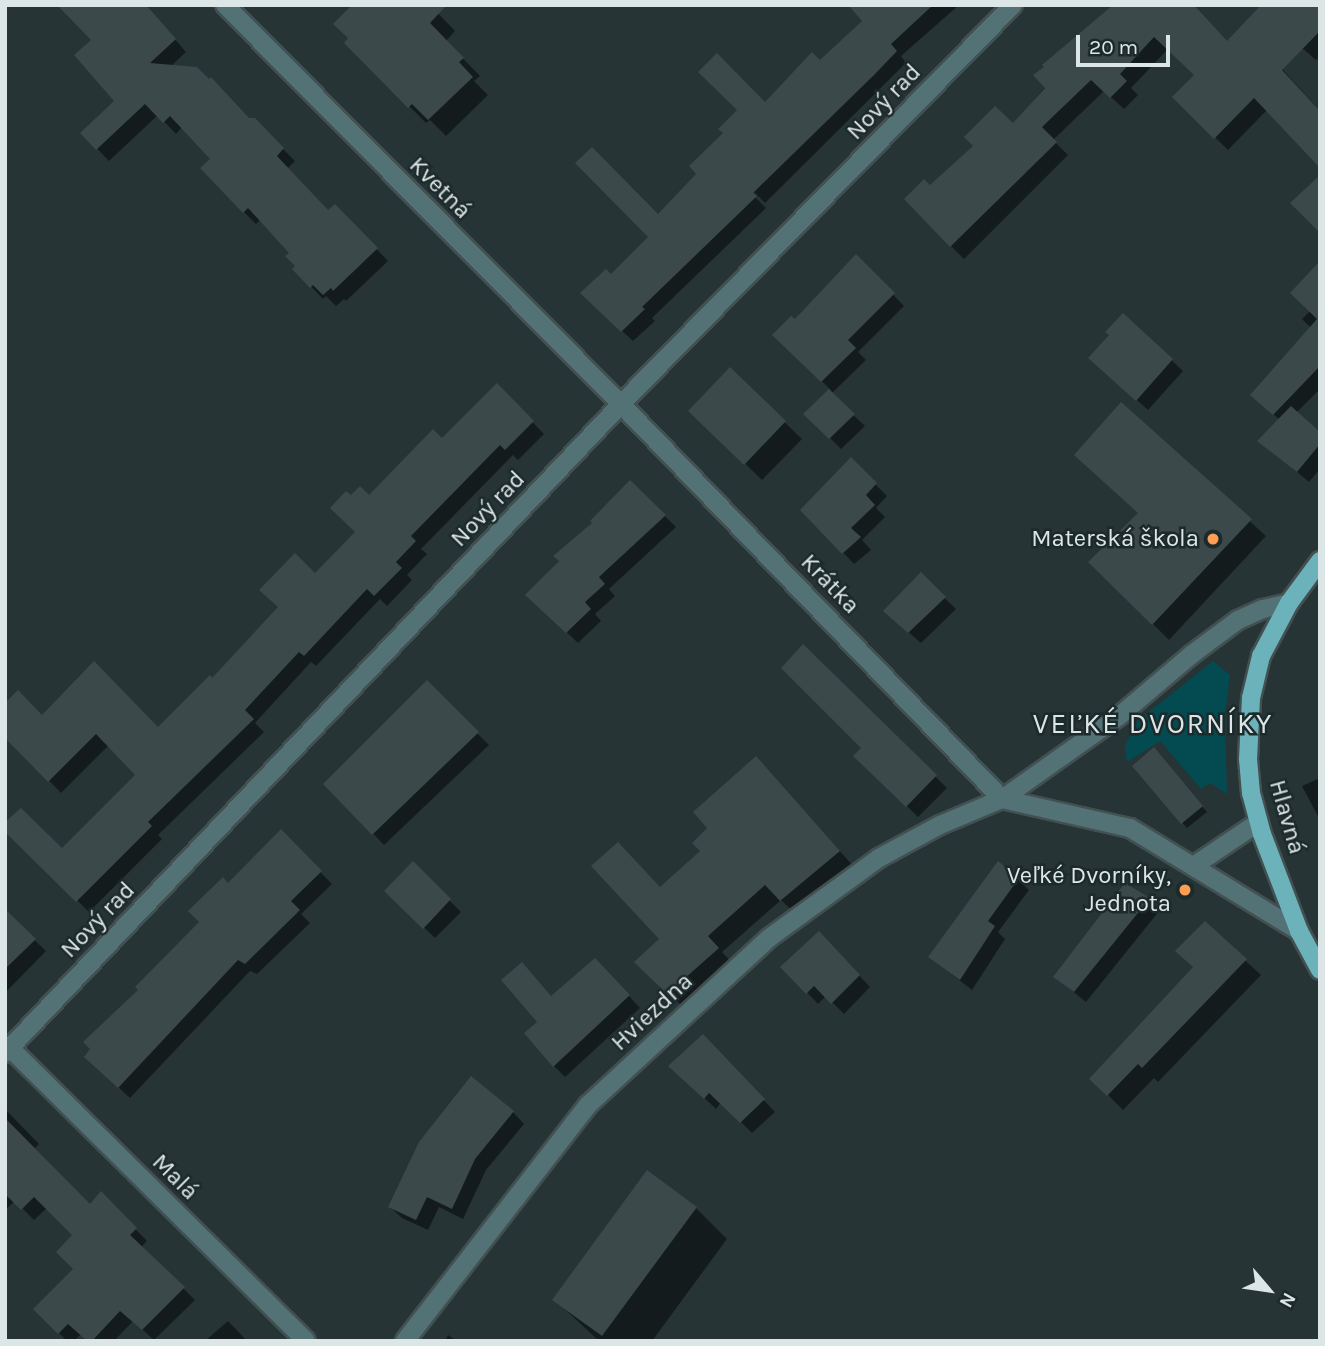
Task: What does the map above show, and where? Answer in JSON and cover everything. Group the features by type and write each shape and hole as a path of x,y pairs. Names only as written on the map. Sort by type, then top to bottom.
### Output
{"main road":[{"name":"Hlavná","path":"1320,561 1289,603 1261,656 1251,698 1248,759 1251,793 1259,822 1298,931 1320,970"}],"street":[{"name":"Kvetná","path":"225,5 621,404"},
{"name":"Nový rad","path":"8,1050 621,404 1013,5"},
{"name":"Krátka","path":"621,404 1002,799"},
{"name":"Hviezdna","path":"405,1341 588,1105 769,938 879,858 940,825 1002,799 1118,717 1191,655 1238,621 1263,609 1289,603"},
{"path":"1002,799 1130,828 1298,931"},
{"path":"1195,866 1259,822"},
{"name":"Malá","path":"8,1050 306,1341"}],"shaded area":[{"path":"1213,661 1230,675 1225,716 1227,794 1210,783 1201,789 1160,741 1127,762 1125,746 1136,722"}],"building":[{"path":"57,5 146,5 176,39 150,63 197,67 209,79 211,77 249,118 255,118 284,148 277,156 328,210 335,204 378,248 333,291 331,288 323,295 313,285 310,288 292,269 295,266 285,256 289,253 248,208 243,213 200,168 210,159 170,116 163,123 145,104 96,150 80,133 114,101 74,55 91,40"},
{"path":"352,5 447,5 430,23 464,58 459,62 473,77 428,120 412,104 408,108 344,43 348,38 333,24"},
{"path":"848,5 933,5 891,44 897,51 753,193 757,196 642,307 645,309 621,332 580,293 606,269 611,274 648,237 575,163 592,147 658,214 696,174 689,166 723,133 718,129 737,110 698,72 717,53 765,102 812,52 820,60 862,21"},
{"path":"1113,5 1194,5 1227,41 1261,5 1320,5 1320,31 1282,70 1320,111 1320,168 1254,98 1214,139 1172,97 1194,75 1154,37 1120,74 1127,81 1110,98 1091,80 1042,127 1057,142 950,247 904,199 924,179 930,185 973,146 964,137 995,106 1013,123 1045,88 1033,75"},
{"path":"1320,175 1320,233 1290,203"},
{"path":"856,254 895,293 848,340 856,348 821,382 772,335 791,316 795,319"},
{"path":"1320,261 1320,366 1273,415 1250,395 1317,319 1290,293"},
{"path":"1123,313 1173,359 1136,401 1088,358 1109,335 1105,332"},
{"path":"730,367 786,421 744,465 688,411"},
{"path":"497,383 534,421 505,450 500,445 411,536 416,541 396,562 402,568 374,596 367,589 304,656 299,652 245,710 254,719 148,822 152,826 76,902 5,832 5,822 21,808 62,848 135,775 96,734 48,782 5,738 5,703 18,690 42,715 94,661 158,727 210,675 212,678 278,607 259,590 295,553 315,573 355,532 330,508 346,491 351,495 360,486 369,495 433,429 442,438"},
{"path":"829,389 855,414 829,439 803,414"},
{"path":"1121,402 1252,519 1152,625 1088,562 1138,513 1074,455"},
{"path":"1291,406 1320,432 1320,444 1297,472 1257,441"},
{"path":"851,457 877,483 866,495 875,505 851,528 861,537 842,554 800,510"},
{"path":"630,480 666,515 599,577 605,584 585,602 591,609 566,633 525,595 559,561 553,556 592,523 590,521"},
{"path":"921,572 946,597 908,633 883,611"},
{"path":"803,644 937,775 906,807 853,756 861,748 781,668"},
{"path":"427,680 479,732 372,835 323,784"},
{"path":"1154,747 1203,806 1181,824 1132,766"},
{"path":"756,756 840,851 780,901 765,885 708,936 719,948 667,994 634,962 659,939 591,866 618,842 660,887 700,851 692,843 707,828 693,812"},
{"path":"281,829 322,871 291,901 300,910 245,964 238,960 118,1088 84,1057 90,1049 83,1042 138,990 135,987 199,922 188,911 223,877 228,883"},
{"path":"413,861 451,899 423,929 384,891"},
{"path":"998,861 1019,878 988,921 995,926 960,980 928,957"},
{"path":"1125,883 1150,898 1074,992 1053,977"},
{"path":"5,909 36,939 5,969"},
{"path":"1205,921 1247,959 1142,1068 1138,1064 1107,1096 1089,1079 1193,967 1175,951"},
{"path":"819,931 860,975 831,1004 814,986 806,994 780,967"},
{"path":"595,958 630,995 553,1067 524,1033 537,1022 501,980 522,962 551,996"},
{"path":"703,1034 765,1099 740,1123 709,1093 704,1099 668,1066"},
{"path":"471,1076 514,1111 475,1159 452,1209 427,1197 416,1220 388,1207 419,1142"},
{"path":"5,1118 90,1204 101,1191 137,1228 130,1235 185,1287 142,1330 120,1311 92,1341 87,1341 68,1324 58,1334 33,1309 73,1269 56,1252 72,1235 34,1197 21,1210 5,1194"},
{"path":"647,1170 697,1207 602,1336 552,1300"}],"place":[{"name":"Materská škola","path":"1213,539"},
{"name":"Veľké Dvorníky, Jednota","path":"1185,890"}],"district":[{"name":"VEĽKÉ DVORNÍKY","path":"1153,724"}]}
